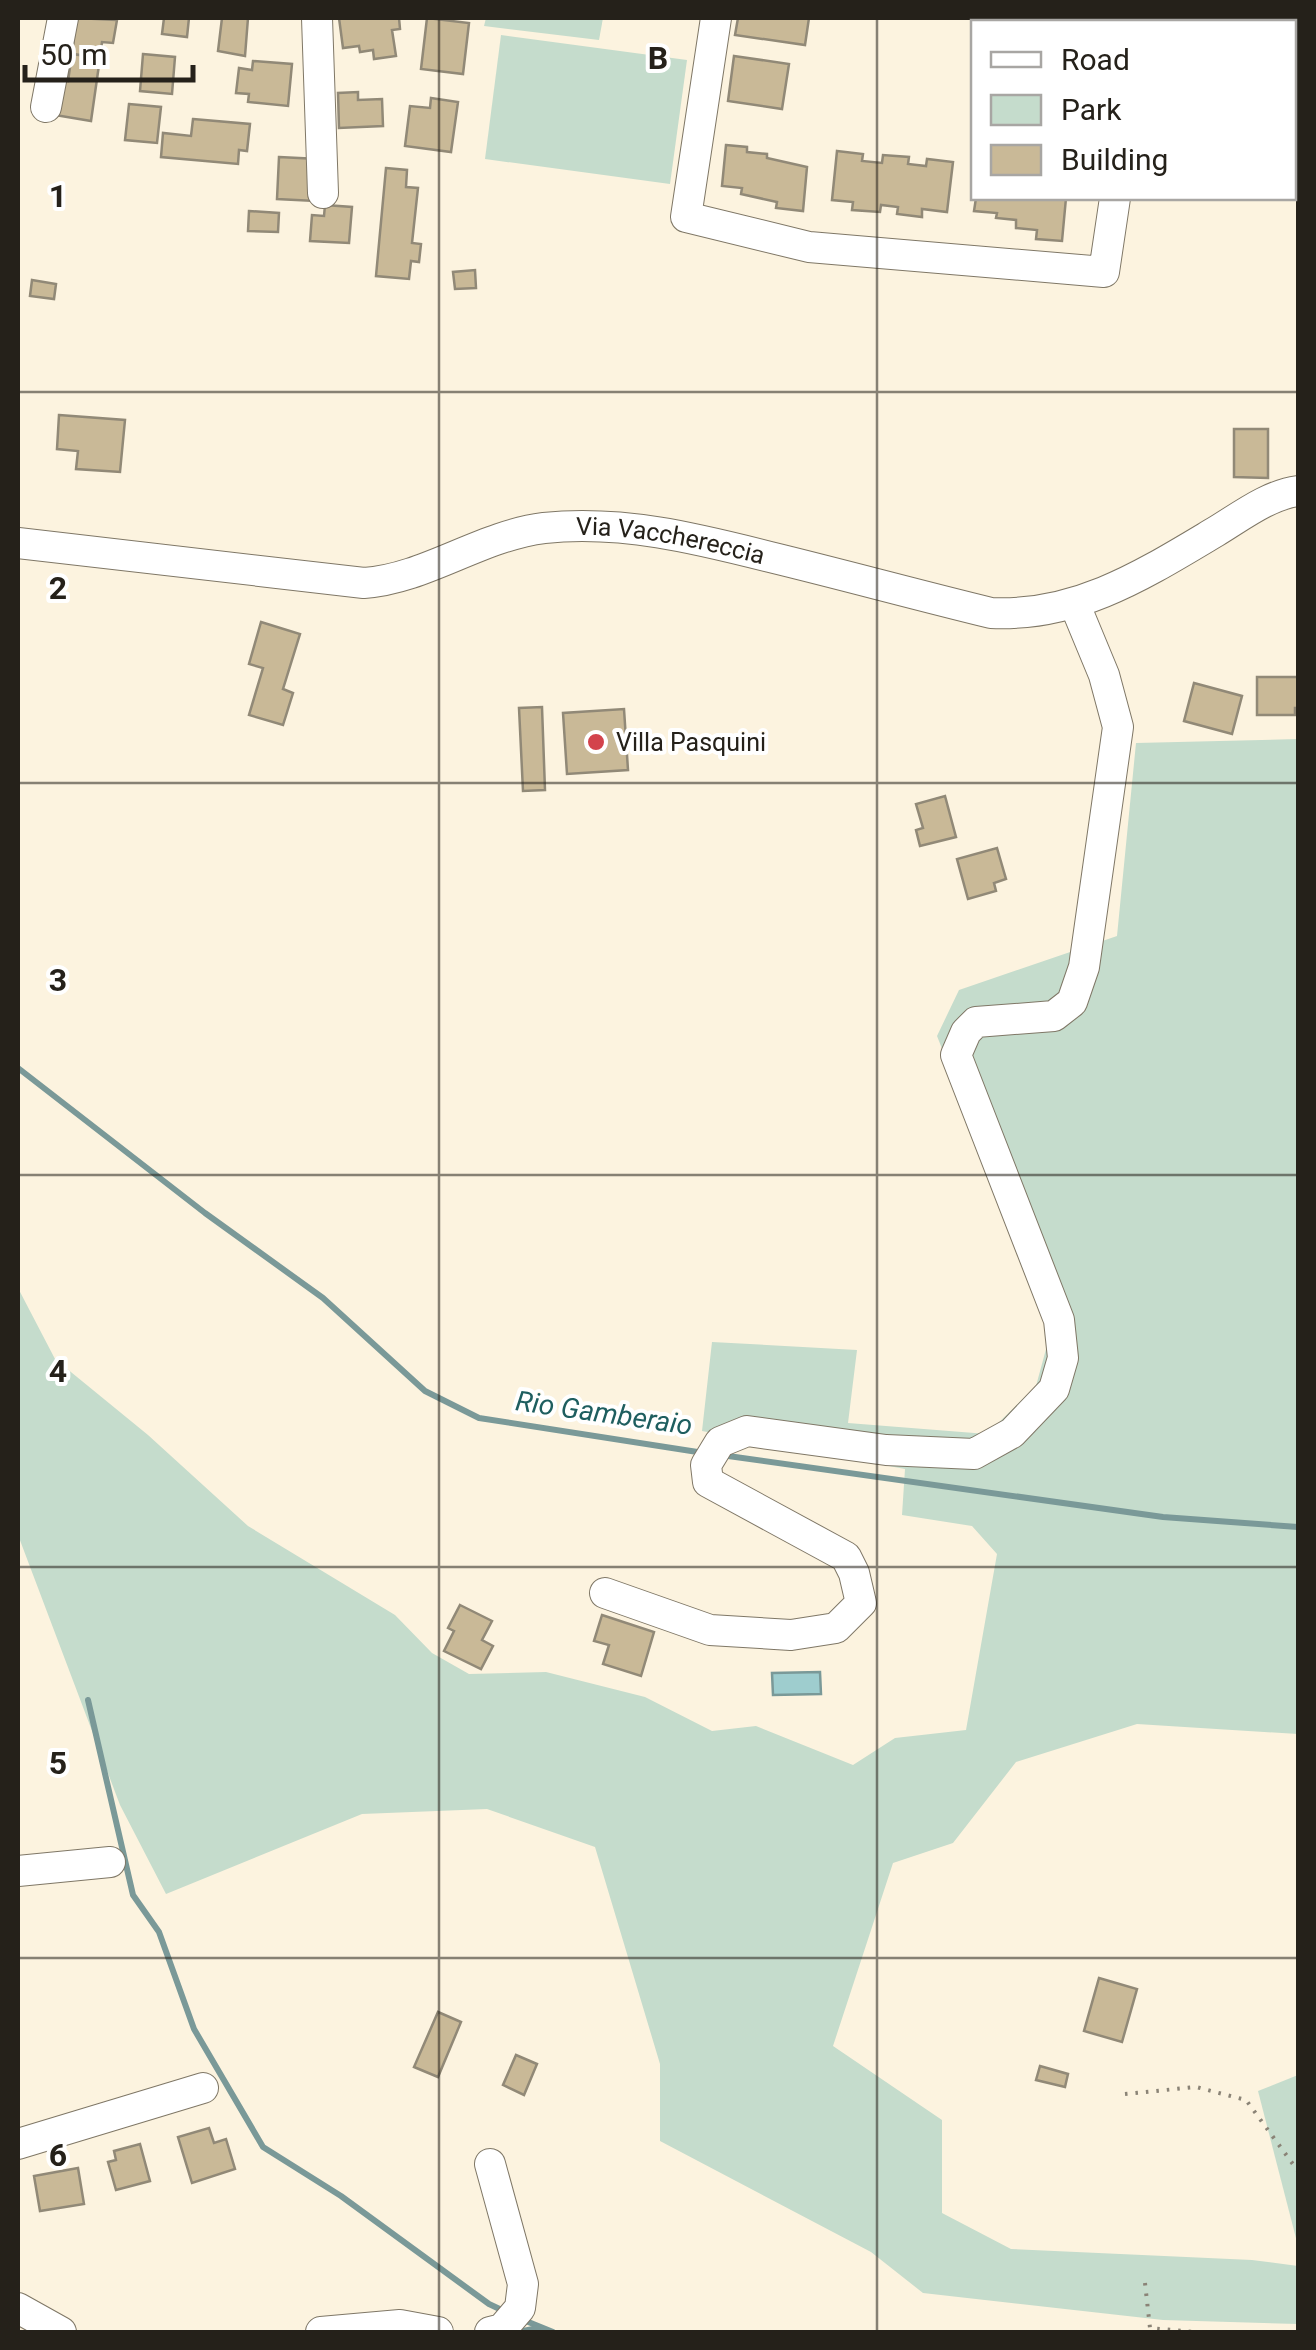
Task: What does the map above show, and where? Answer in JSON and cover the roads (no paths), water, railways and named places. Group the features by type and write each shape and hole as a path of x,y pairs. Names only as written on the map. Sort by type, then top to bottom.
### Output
{"street":[{"path":"46,106 63,18"},
{"path":"317,18 323,193"},
{"path":"716,18 686,217 809,247 1104,272 1115,200"},
{"name":"Via Vacchereccia","path":"18,543 364,583 390,581 510,533 547,528 628,528 684,536 991,613 1020,614 1075,605 1172,558 1274,498 1298,492"},
{"path":"604,1593 710,1630 791,1635 836,1628 861,1604 846,1556 708,1482 706,1465 720,1442 748,1431 886,1450 974,1454 1012,1434 1054,1389 1063,1358 1059,1320 956,1054 966,1032 976,1022 1054,1016 1072,1002 1084,968 1118,727 1104,675 1075,605"},
{"path":"18,1872 110,1862"},
{"path":"18,2144 204,2088"},
{"path":"490,2164 523,2284 520,2308 502,2329 490,2332"},
{"path":"18,2308 62,2332"},
{"path":"321,2332 400,2325 438,2332"}],"water":[{"path":"820,1672 821,1694 773,1695 772,1673"}],"waterway":[{"name":"Rio Gamberaio","path":"18,1068 205,1213 323,1298 425,1391 479,1418 704,1453"},
{"name":"Rio Gamberaio","path":"721,1455 1163,1517 1298,1527"},
{"path":"88,1700 133,1895 159,1932 194,2029 263,2147 341,2196 489,2304 506,2312"},
{"path":"521,2319 553,2332"},
{"path":"518,2332 538,2328"}],"place":[{"name":"Villa Pasquini","path":"596,742"}]}
